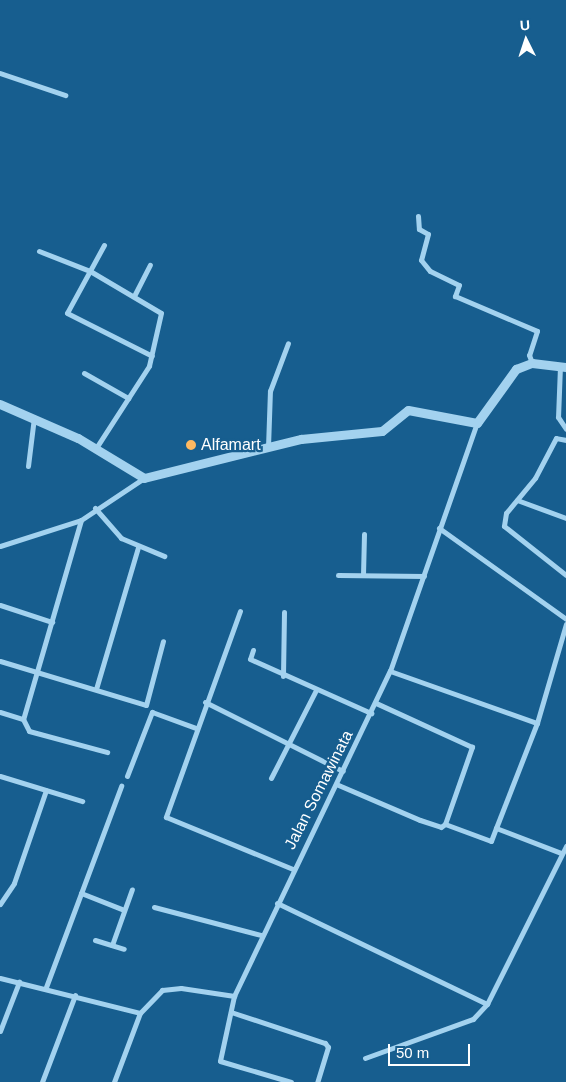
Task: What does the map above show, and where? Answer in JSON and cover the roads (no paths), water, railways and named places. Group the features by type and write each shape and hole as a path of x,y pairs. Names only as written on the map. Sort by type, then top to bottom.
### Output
{"street":[{"path":"0,73 65,95"},
{"path":"418,216 419,229 428,234 421,260 430,271 459,285 456,296 537,331 529,355 532,363"},
{"path":"104,244 67,314 152,356"},
{"path":"38,251 90,271 161,313 152,356 96,448"},
{"path":"134,296 150,265"},
{"path":"268,448 268,402 288,343"},
{"path":"0,546 81,520 94,508 144,478 324,435 382,431 408,410 478,423 510,374 532,363 563,367 558,417 566,429"},
{"path":"84,373 128,398"},
{"path":"0,404 34,416 96,448 128,472 144,478"},
{"path":"28,466 34,416"},
{"name":"Jalan Somawinata","path":"291,1082 220,1061 234,996 261,935 343,771 390,671 478,423"},
{"path":"566,440 556,438 518,500 506,513 504,526 566,575"},
{"path":"518,500 566,518"},
{"path":"94,508 121,538 138,547 164,556"},
{"path":"81,520 23,719 29,731 106,752"},
{"path":"440,528 566,619"},
{"path":"363,575 364,534"},
{"path":"96,689 138,547"},
{"path":"338,575 424,576"},
{"path":"0,605 52,622"},
{"path":"240,611 205,702 166,817 293,869"},
{"path":"283,676 284,612"},
{"path":"445,824 491,842 537,723 558,658 566,624"},
{"path":"0,661 146,705 163,641"},
{"path":"253,650 250,660 315,692 371,713"},
{"path":"558,658 566,660"},
{"path":"390,671 537,723"},
{"path":"271,778 315,692"},
{"path":"205,702 290,742 343,771"},
{"path":"336,784 440,828 445,824 472,747 376,703"},
{"path":"0,712 23,719"},
{"path":"127,776 152,712 196,728"},
{"path":"0,776 82,801"},
{"path":"46,987 121,786"},
{"path":"0,904 3,890 14,883 46,790"},
{"path":"496,828 561,853"},
{"path":"365,1058 474,1019 487,1004 566,846"},
{"path":"112,945 132,889"},
{"path":"81,894 124,910"},
{"path":"277,904 487,1004"},
{"path":"154,908 261,935"},
{"path":"95,940 124,949"},
{"path":"0,978 46,987 140,1013"},
{"path":"0,1031 19,982"},
{"path":"114,1082 140,1013 167,988 234,996"},
{"path":"42,1082 75,995"},
{"path":"231,1012 325,1043 328,1047 317,1082"}],"place":[{"name":"Alfamart","path":"191,445"}]}
